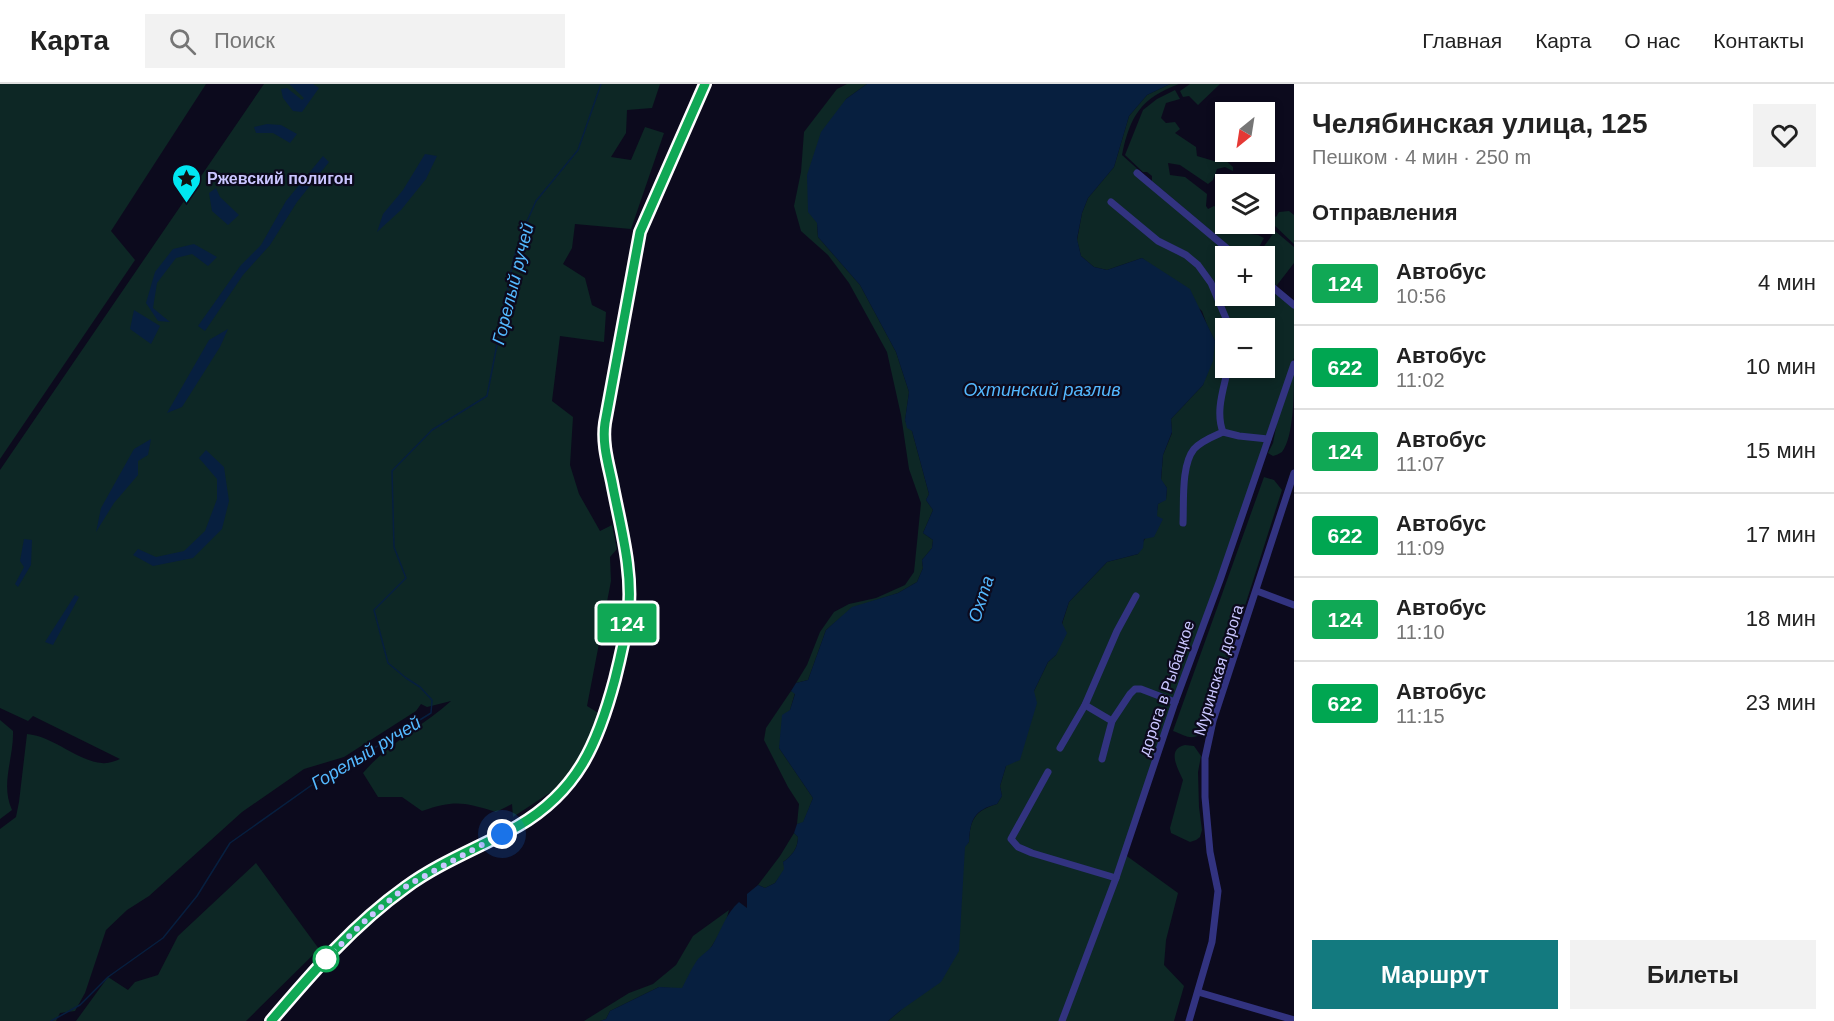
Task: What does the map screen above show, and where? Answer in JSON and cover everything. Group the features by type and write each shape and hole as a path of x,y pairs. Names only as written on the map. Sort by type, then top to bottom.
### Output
{"street":[{"path":"271,1021 334,951 387,901 424,875 518,826 540,811 572,780 590,752 610,698 626,628 629,604 624,543 605,445 605,423 640,232 705,84"},
{"path":"1137,173 1224,246"},
{"path":"1111,202 1158,241 1186,255 1198,266 1211,283 1226,318"},
{"path":"1275,289 1294,305"},
{"name":"дорога в Рыбацкое","path":"1062,1021 1116,878 1175,702 1220,580 1294,364"},
{"path":"1223,432 1220,426 1220,407 1226,378"},
{"path":"1183,523 1184,482 1190,457 1198,445 1223,432 1268,439"},
{"name":"Муринская дорога","path":"1189,1021 1212,942 1218,891 1210,852 1205,796 1205,758 1213,721 1294,473"},
{"path":"1257,591 1294,605"},
{"path":"1060,748 1085,705 1117,631 1136,596"},
{"path":"1102,759 1112,721 1135,689 1141,689 1175,702"},
{"path":"1085,705 1112,721"},
{"path":"1048,772 1011,839 1018,847 1032,853 1116,878"},
{"path":"1198,992 1294,1020"}],"green space":[{"path":"0,84 206,84 111,231 135,260 0,459"},
{"path":"264,84 660,84 652,108 627,110 626,133 611,157 631,160 645,127 664,133 631,229 575,224 572,248 563,264 585,278 592,305 606,312 604,342 560,336 552,401 573,417 570,465 579,494 600,531 612,525 617,549 610,557 611,581 587,706 600,714 582,758 557,788 513,817 512,804 496,812 459,804 443,805 422,811 402,797 378,797 363,773 383,753 451,701 427,707 421,704 416,711 344,757 304,769 242,812 149,896 127,910 106,930 85,993 75,1011 60,1013 56,1021 0,1021 0,829 16,817 27,734 46,739 93,762 107,763 120,759 33,716 28,721 0,708 0,470"},
{"path":"847,84 867,84 846,99 817,223 818,237 860,285 896,352 909,392 905,421 912,431 929,494 926,500 933,510 923,533 933,540 932,548 922,560 923,568 917,582 898,593 852,608 826,630 808,680 796,683 807,665 820,632 834,612 849,604 876,598 905,585 914,572 921,503 909,469 901,415 887,352 849,283 828,255 801,231 794,206 801,172 804,132 837,89"},
{"path":"1170,84 1179,84 1155,96 1139,110 1129,129 1122,155 1223,246 1215,246 1215,306 1275,306 1275,290 1294,308 1294,358 1124,854 1178,893 1166,940 1164,965 1184,986 1174,1021 888,1021 901,1010 965,846 969,842 972,822 978,813 997,804 1002,796 1000,786 1006,766 1034,691 1048,662 1056,655 1069,602 1107,562 1138,554 1153,523 1158,504 1166,499 1167,488 1161,480 1163,455 1172,433 1171,419 1203,385 1215,341 1202,311 1142,258 1107,270 1094,267 1081,256 1077,240 1082,213 1088,198 1114,167 1129,116 1147,95"},
{"path":"1190,84 1220,84 1198,105 1189,96 1183,97 1180,91"},
{"path":"1175,90 1180,99 1166,103 1161,118 1166,123 1175,122 1180,129 1175,133 1196,147 1197,156 1215,162 1227,162 1233,167 1233,171 1225,167 1217,169 1213,180 1208,184 1180,165 1168,163 1170,175 1185,177 1207,194 1206,206 1208,209 1215,207 1215,234 1258,235 1264,238 1260,246 1229,246 1152,181 1152,176 1143,172 1125,155 1143,110 1157,99"},
{"path":"1289,211 1294,215 1294,244 1275,226 1275,216 1279,212"},
{"path":"1275,231 1294,247 1294,263 1275,288 1275,246 1264,246"},
{"path":"1294,371 1289,436 1282,452 1273,456 1268,453"},
{"path":"1264,477 1274,480 1282,490 1205,731 1193,737 1186,736 1173,731"},
{"path":"791,691 795,693 779,748 813,798 803,823 797,824 799,804 764,740 766,728"},
{"path":"0,720 13,731 13,741 7,781 12,810 0,819"},
{"path":"1194,746 1201,756 1198,772 1202,830 1200,837 1190,842 1171,833 1170,828 1183,780 1176,765 1175,755 1179,747"},
{"path":"794,833 798,837 797,845 792,854 783,862 785,869 775,883 765,888 758,885 780,856"},
{"path":"256,863 319,949 246,1021 76,1021 108,977 128,990 135,982 158,975 178,936"},
{"path":"729,910 718,936 710,949 698,960 682,989 659,987 610,1011 606,1019 584,1021 629,993 653,984 676,965 693,936"}],"water":[{"path":"289,84 313,84 319,88 302,112 293,111 283,98 281,89 287,88 302,100 304,98"},
{"name":"Охтинский разлив","path":"867,84 1170,84 1147,95 1129,116 1114,167 1088,198 1082,213 1077,239 1081,256 1094,267 1107,270 1142,258 1190,289 1215,341 1213,361 1203,385 1171,419 1172,432 1163,455 1161,479 1167,488 1166,500 1158,504 1157,516 1163,519 1154,537 1144,539 1143,548 1138,554 1107,562 1069,602 1062,623 1067,633 1056,655 1048,662 1034,691 1037,703 1020,760 1006,766 1000,786 1002,796 997,804 983,809 972,822 969,842 965,847 959,951 941,982 888,1021 600,1021 606,1019 610,1011 659,987 682,988 698,959 712,946 734,906 739,902 747,908 747,894 758,885 765,888 775,883 784,869 783,862 796,848 798,837 794,833 797,824 803,822 813,798 779,748 782,715 790,710 795,694 791,691 796,683 808,680 826,630 852,607 898,593 917,582 923,568 922,560 932,548 933,540 923,533 933,510 926,500 929,494 912,431 907,428 905,420 909,392 896,352 860,285 818,237 817,223 808,212 807,175 821,132 846,99"},
{"path":"267,124 281,125 297,134 290,143 273,133 256,133 254,127"},
{"path":"425,154 437,156 426,179 401,210 377,232 383,214 403,190"},
{"path":"323,156 329,162 297,202 270,245 243,275 205,331 198,326 241,265 261,245 286,201"},
{"path":"216,188 220,197 239,215 228,225 212,211 209,193"},
{"path":"194,244 217,257 208,266 192,254 176,258 157,283 153,308 170,322 158,321 146,303 155,272 173,249"},
{"path":"134,310 160,326 151,344 130,329"},
{"path":"228,329 220,347 182,407 167,413 209,340"},
{"path":"151,439 148,455 138,461 138,475 114,503 96,532 101,508 134,449"},
{"path":"206,450 224,467 229,501 222,529 193,558 153,566 133,555 138,549 156,557 184,551 205,531 217,499 217,479 199,458"},
{"path":"24,539 32,540 31,565 18,587 15,584 24,567 20,561"},
{"path":"75,595 79,597 53,645 45,642"}],"waterway":[{"name":"Горелый ручей","path":"51,1021 80,1005 108,977 163,938 197,896 230,843 333,770 363,755 431,713 432,700 420,687 388,663 374,610 406,578 394,547 392,471 432,430 487,396 513,262 521,235 536,201 578,150 601,84"}],"bus line":[{"name":"124","path":"271,1021 338,947 387,901 424,875 518,826 540,811 572,780 590,752 610,698 626,628 629,604 624,543 605,445 605,423 640,232 705,84"}],"place":[{"name":"Ржевский полигон","path":"186,204"}],"route":[{"path":"326,959 367,919 408,885 502,834"}],"water label":[{"name":"Охта","path":"981,599"}]}
